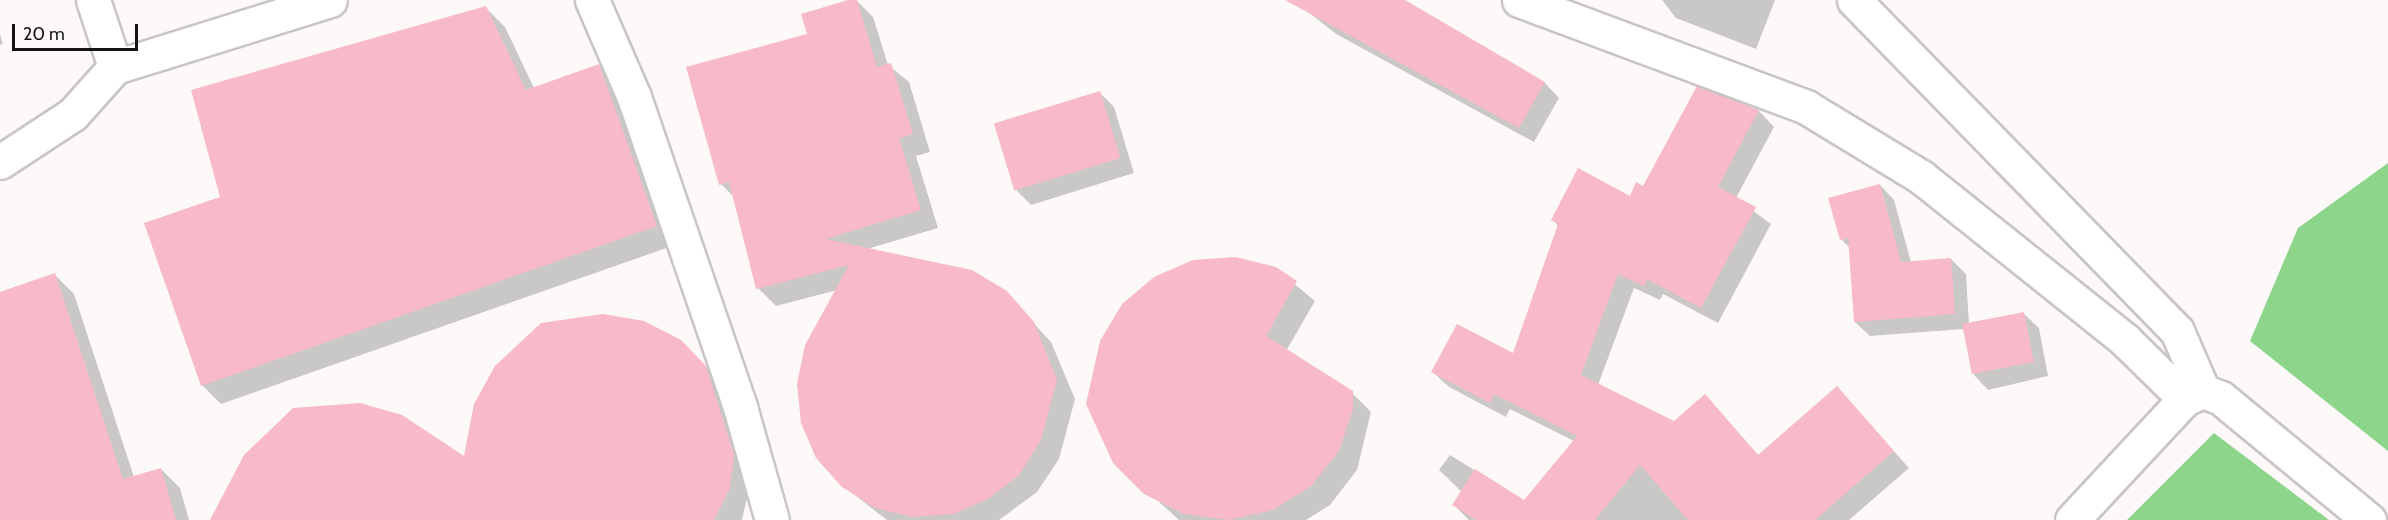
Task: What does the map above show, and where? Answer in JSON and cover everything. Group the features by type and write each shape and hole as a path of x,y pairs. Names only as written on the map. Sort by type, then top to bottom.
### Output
{"street":[{"path":"93,0 115,67"},
{"path":"0,162 73,114 115,67 330,0"},
{"path":"592,0 634,97 740,407 772,520"},
{"path":"1518,0 1806,107 1921,177 2194,395 2221,398 2369,520"},
{"path":"1854,0 2177,331 2194,395"},
{"path":"2072,520 2194,395"}],"shaded area":[{"path":"2388,163 2388,451 2250,341 2298,228"},
{"path":"2214,433 2329,520 2127,520"}],"building":[{"path":"848,0 857,0 877,67 891,63 913,134 899,138 921,210 825,239 972,270 1007,291 1034,322 1057,380 1041,440 1019,475 988,499 953,514 913,517 875,508 842,487 816,458 801,423 797,384 805,345 849,265 756,289 729,182 719,185 686,67 807,34 801,14"},
{"path":"1285,0 1405,0 1545,82 1519,128"},
{"path":"486,6 526,90 599,64 657,226 201,386 144,223 220,197 191,90"},
{"path":"1697,86 1759,110 1718,187 1756,207 1701,308 1647,279 1644,286 1618,274 1581,375 1674,421 1705,394 1758,455 1837,386 1894,451 1815,520 1688,520 1640,465 1595,520 1476,520 1452,505 1475,469 1524,500 1577,436 1494,394 1490,403 1431,372 1457,324 1513,353 1558,224 1551,220 1578,168 1630,196 1636,182 1643,186"},
{"path":"1100,91 1120,158 1014,190 994,123"},
{"path":"1880,184 1901,262 1951,258 1955,314 1854,322 1848,238 1840,240 1828,198"},
{"path":"1235,257 1276,267 1297,281 1266,336 1353,391 1353,409 1339,451 1311,486 1273,510 1229,520 1184,514 1144,494 1113,463 1086,404 1100,341 1122,304 1154,277 1193,260"},
{"path":"55,273 123,479 161,468 176,520 0,520 0,292"},
{"path":"2024,312 2034,362 1972,374 1962,324"},
{"path":"603,314 644,321 681,340 706,366 734,455 730,488 714,520 210,520 244,455 293,408 360,403 402,415 464,456 474,404 495,366 541,323"}]}
